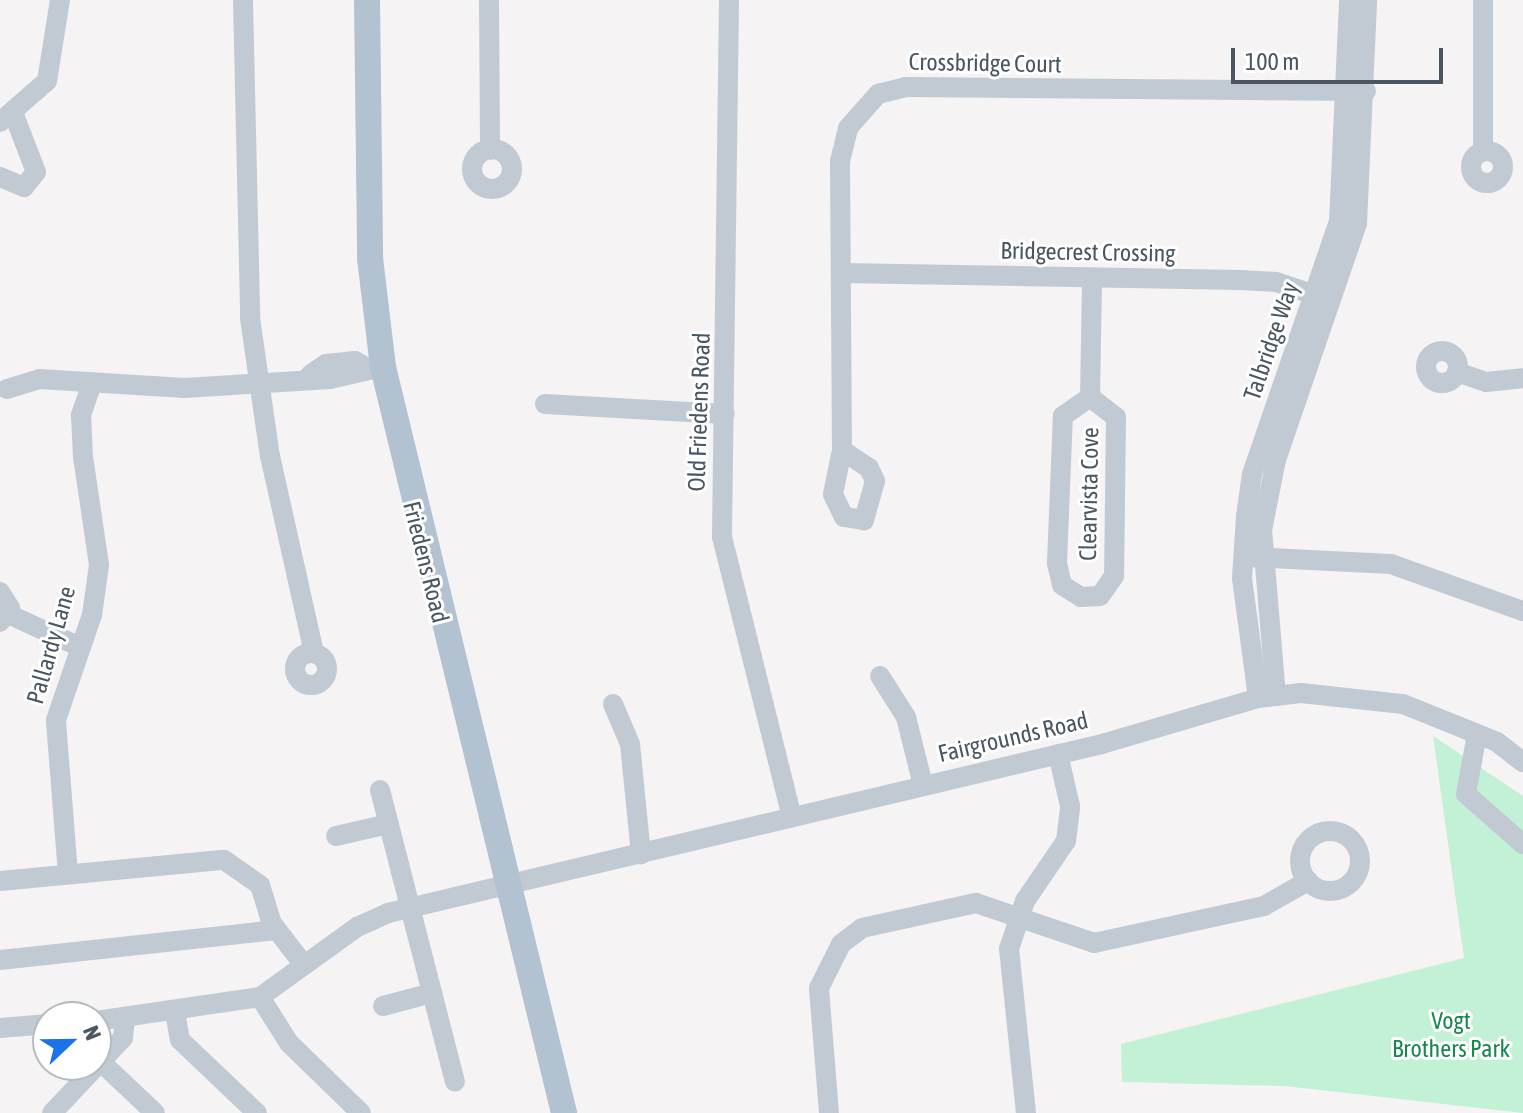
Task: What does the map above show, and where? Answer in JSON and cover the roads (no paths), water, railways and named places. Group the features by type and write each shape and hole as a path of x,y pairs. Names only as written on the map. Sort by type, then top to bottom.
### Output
{"main road":[{"name":"Friedens Road","path":"367,0 370,258 375,367 564,1113"}],"street":[{"path":"0,177 24,187 36,172 7,118 53,65 60,0"},
{"path":"243,0 257,379 314,653"},
{"path":"489,0 490,150"},
{"name":"Old Friedens Road","path":"729,0 722,537 792,817"},
{"name":"Talbridge Way","path":"1267,697 1252,557 1276,460 1323,298 1365,181 1349,0"},
{"name":"Talbridge Way","path":"1356,92 1367,0"},
{"path":"1483,0 1483,151"},
{"name":"Crossbridge Court","path":"842,450 840,161 848,128 859,109 892,87 1356,92"},
{"name":"Bridgecrest Crossing","path":"842,273 1276,282 1323,298"},
{"name":"Clearvista Cove","path":"1090,397 1092,278"},
{"path":"2,392 39,379 91,386 185,388 310,375 326,364 355,361 375,367"},
{"path":"1457,372 1486,382 1523,378"},
{"name":"Pallardy Lane","path":"68,874 56,720 80,647 99,565 83,457 81,415 91,386"},
{"name":"Clearvista Cove","path":"1090,397 1116,417 1114,576 1100,596 1081,597 1062,585 1057,563 1063,416 1090,397"},
{"path":"545,404 725,414"},
{"path":"1252,557 1391,564 1523,611"},
{"path":"0,592 4,618 80,647"},
{"path":"880,676 906,717 923,785"},
{"name":"Fairgrounds Road","path":"260,997 357,927 410,908 1058,754 1267,697 1403,704 1477,734 1523,762"},
{"path":"613,704 630,744 641,854"},
{"path":"1477,734 1466,794 1523,844"},
{"path":"1026,1113 1009,958 1017,917 1066,841 1070,806 1058,754"},
{"path":"380,790 455,1082"},
{"path":"336,836 389,824"},
{"path":"0,881 224,860 260,885 276,930 304,965"},
{"path":"829,1113 819,988 841,944 873,923 958,904 1017,917 1065,937 1108,941 1280,901 1308,881"},
{"path":"0,960 276,930"},
{"path":"383,1006 432,993"},
{"path":"112,1020 260,997 289,1043 361,1113"},
{"path":"175,1012 180,1040 257,1113"},
{"path":"112,1050 123,1038 125,1019"},
{"path":"0,1028 32,1025"},
{"path":"112,1072 155,1113"},
{"path":"52,1113 83,1081"}],"park label":[{"name":"Vogt Brothers Park","path":"1451,1035"}]}
